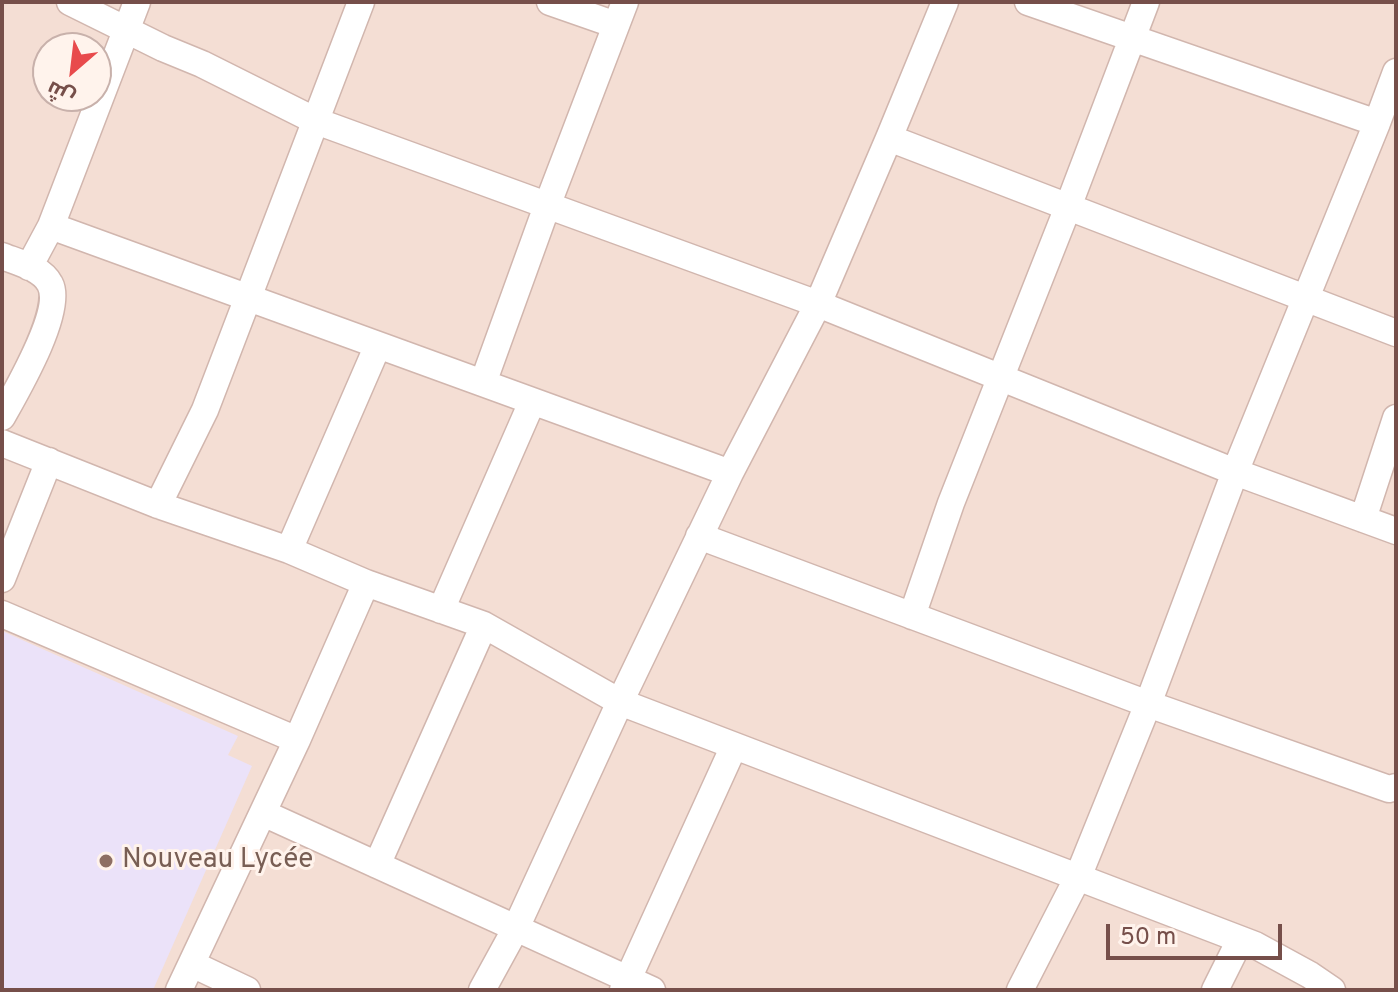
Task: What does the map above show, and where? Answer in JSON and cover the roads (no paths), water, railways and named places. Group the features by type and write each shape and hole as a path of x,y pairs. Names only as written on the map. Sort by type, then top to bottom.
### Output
{"street":[{"path":"70,2 316,121 818,304 1235,472 1396,531"},
{"path":"29,267 51,226 137,2"},
{"path":"158,505 205,410 361,2"},
{"path":"483,383 620,13 550,2"},
{"path":"482,990 516,928 699,536 818,304 945,2"},
{"path":"1028,2 1377,123"},
{"path":"912,616 951,503 1146,2"},
{"path":"1020,990 1078,877 1148,704 1235,472 1396,72"},
{"path":"889,138 1396,333"},
{"path":"51,226 730,473"},
{"path":"2,256 44,276 53,293 53,306 29,369 2,417"},
{"path":"289,550 378,345"},
{"path":"441,610 532,402"},
{"path":"1363,519 1396,418"},
{"path":"2,443 158,505 289,550 366,583 484,625 620,702 1255,945 1332,990"},
{"path":"2,579 49,461"},
{"path":"699,536 1148,704 1389,789 1396,787"},
{"path":"179,990 297,740 366,583"},
{"path":"2,614 297,740"},
{"path":"377,865 484,625"},
{"path":"263,813 516,928 635,986 734,746"},
{"path":"1215,990 1240,940"},
{"path":"192,964 247,990"}],"place":[{"name":"Nouveau Lycée","path":"106,861"}]}
